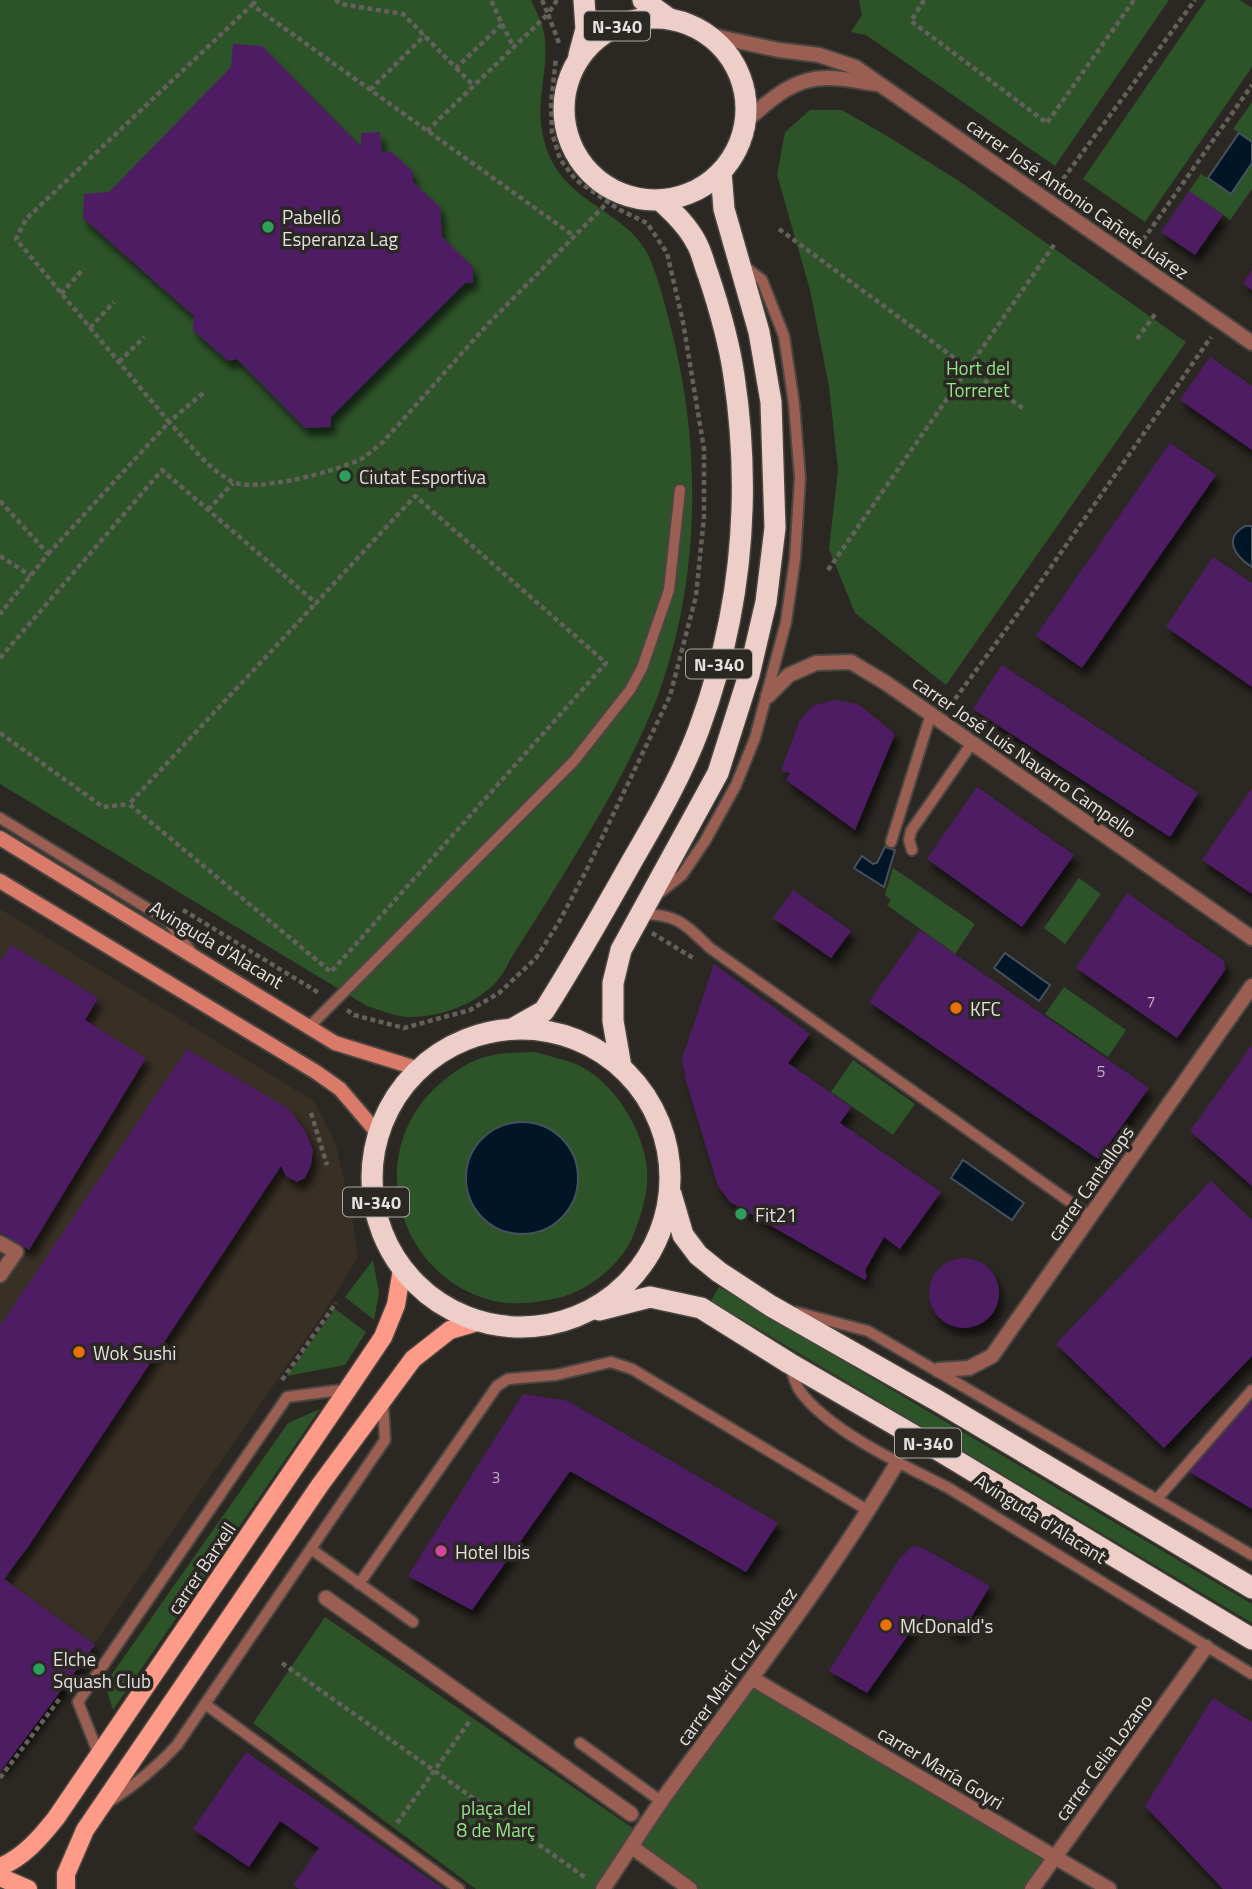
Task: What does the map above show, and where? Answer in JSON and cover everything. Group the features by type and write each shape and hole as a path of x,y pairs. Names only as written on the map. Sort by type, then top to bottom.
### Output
{"highway":[{"name":"N-340","path":"579,54 611,28 657,10 716,37 742,80 750,119 721,177 693,192 663,203 642,199 608,186 582,162 567,130 564,112 567,86 586,29 584,0"},
{"name":"N-340","path":"621,1067 613,1021 613,983 621,950 644,915 718,773 749,675 766,602 775,528 771,402 759,332 724,209 721,177"},
{"name":"N-340","path":"512,1029 544,1011 671,794 699,729 735,599 742,537 744,474 740,413 731,356 698,245 684,224 663,203"},
{"name":"N-340","path":"671,1194 655,1247 635,1277 590,1312 536,1328 477,1322 433,1299 402,1269 379,1223 372,1173 375,1130 419,1069 466,1039 512,1029 554,1032 592,1047 621,1067 652,1106 669,1151 671,1194 683,1235 698,1255 771,1306 938,1401 1252,1588"},
{"name":"Avinguda d'Alacant","path":"590,1312 650,1297 701,1308 1252,1639"}],"main road":[{"name":"Avinguda d'Alacant","path":"0,838 335,1043 419,1069"},
{"path":"0,881 316,1072 340,1088 375,1130"},
{"name":"carrer Barxell","path":"0,1867 13,1862 36,1843 56,1818 348,1390 383,1337 396,1305 402,1269"},
{"path":"66,1889 66,1874 85,1830 320,1485 413,1359 450,1330 477,1322"},
{"path":"0,1877 29,1889"}],"street":[{"name":"carrer José Antonio Cañete Juárez","path":"716,37 819,55 855,67 1252,343"},
{"name":"carrer José Antonio Cañete Juárez","path":"750,119 768,101 796,83 827,78 881,85"},
{"name":"carrer José Luis Navarro Campello","path":"768,696 789,675 816,663 851,662 931,714 1252,938"},
{"name":"carrer Cantallops","path":"939,1370 969,1368 992,1356 1252,986"},
{"path":"0,1242 16,1252 0,1275"},
{"name":"carrer Mari Cruz Álvarez","path":"603,1889 664,1797 753,1679 869,1511 897,1463"},
{"path":"326,1598 631,1814"},
{"name":"carrer Celia Lozano","path":"1032,1889 1206,1647"},
{"name":"carrer María Goyri","path":"753,1679 1109,1889"},
{"path":"632,1847 690,1889"}],"lane":[{"path":"644,915 682,875 705,841 736,785 768,696 786,622 795,559 800,478 794,404 784,336 762,279 739,263"},
{"path":"309,1027 574,761 630,690 642,668 670,590 680,490"},
{"path":"891,842 931,714"},
{"path":"912,850 909,840 911,831 972,743"},
{"path":"0,818 168,921 196,958"},
{"path":"644,915 661,914 681,922 722,956 1090,1216"},
{"path":"771,1306 868,1331 1252,1555"},
{"path":"359,1584 496,1386 508,1380 556,1375 611,1362 632,1369 869,1511"},
{"name":"Avinguda d'Alacant","path":"789,1363 799,1390 826,1419 897,1463 947,1487 1252,1674"},
{"path":"99,1755 78,1702 287,1397 348,1390"},
{"path":"1157,1499 1252,1390"},
{"path":"99,1808 136,1785 160,1765 177,1745 385,1440 383,1399"},
{"path":"311,1549 414,1622"},
{"path":"205,1704 459,1889"},
{"path":"580,1743 658,1799 664,1797"}],"path":[{"path":"257,0 26,219 16,239 169,422 215,471 233,483 249,486 299,478 332,470 362,458 382,443 487,325 608,202"},
{"path":"335,0 341,4 404,14 474,86"},
{"path":"491,0 514,48"},
{"path":"542,0 559,44 551,103 552,133 560,159 576,180 608,202 647,223 667,253 683,322"},
{"path":"427,131 548,14 557,0"},
{"path":"924,0 911,21 1047,123 1135,0"},
{"path":"1063,179 1195,0"},
{"path":"252,5 574,236"},
{"path":"657,10 678,13 707,25 716,37 732,46 748,73 755,104 750,119 751,136 738,165 721,177 715,188 686,203 663,203 654,208 621,201 593,184 572,159 560,128 559,95 569,64 579,54 588,38 615,20 657,10"},
{"path":"456,68 502,24"},
{"path":"370,90 425,35"},
{"path":"1143,240 1252,85"},
{"path":"779,229 1025,410"},
{"path":"828,570 1056,242"},
{"path":"61,294 84,268"},
{"path":"90,328 114,302"},
{"path":"1137,340 1156,313"},
{"path":"119,362 144,337"},
{"path":"955,699 1030,597 1211,337"},
{"path":"0,614 48,554 169,422 203,393"},
{"path":"0,658 162,470 316,603"},
{"path":"208,510 233,483"},
{"path":"0,733 103,807 130,804 415,496 606,663 331,972 130,804"},
{"path":"0,501 48,554"},
{"path":"0,556 31,576"},
{"path":"354,1015 404,1028 470,1010 499,992 536,958 574,892"},
{"path":"644,915 694,959"},
{"path":"311,1113 327,1165"},
{"path":"282,1663 586,1878"},
{"path":"388,1837 480,1707"}],"shaded area":[{"path":"0,909 314,1101 336,1145 352,1215 358,1257 325,1311 60,1693 0,1772"}],"green space":[{"name":"Ciutat Esportiva","path":"0,0 531,0 536,10 545,40 541,120 547,150 556,169 569,184 614,218 641,243 653,267 670,324 688,417 692,464 689,560 672,653 646,725 591,829 502,975 468,1003 433,1015 409,1017 393,1015 367,1006 0,784"},
{"path":"859,0 1169,0 1055,166 866,35 851,32 862,15"},
{"path":"1206,0 1240,0 1252,8 1252,67 1145,222 1083,179"},
{"path":"1252,102 1252,142 1233,129"},
{"name":"Hort del Torreret","path":"810,110 842,110 887,136 959,181 1186,342 946,685 855,613 829,549 838,470 829,386 810,290 777,175 785,132"},
{"path":"1252,163 1252,189 1230,220 1189,191 1201,174 1231,194"},
{"path":"893,868 975,924 955,954 887,905 891,900 885,895"},
{"path":"1079,878 1101,894 1065,944 1044,928"},
{"path":"1064,987 1126,1030 1108,1057 1045,1014"},
{"path":"535,1052 576,1064 603,1082 614,1094 640,1138 647,1169 647,1187 633,1236 612,1267 592,1283 569,1295 533,1302 507,1303 490,1300 458,1286 432,1265 413,1239 401,1210 397,1178 401,1147 413,1116 434,1089 476,1060 498,1054","holes":["504,1125 472,1202 468,1176 471,1157 483,1140"]},
{"path":"853,1060 915,1104 893,1135 831,1092"},
{"path":"373,1260 379,1293 374,1320 345,1297"},
{"path":"719,1287 1252,1604 1252,1623 711,1301"},
{"path":"335,1309 366,1332 345,1365 287,1376"},
{"path":"320,1409 113,1710 105,1684 288,1423"},
{"name":"plaça del 8 de Març","path":"325,1617 640,1833 653,1828 665,1797 753,1679 1055,1857 1032,1889 690,1889 632,1848 603,1889 476,1889 253,1723"}],"water":[{"path":"1239,133 1252,142 1252,163 1231,194 1208,178"},
{"path":"1245,526 1252,526 1252,567 1234,548 1234,536"},
{"path":"885,847 895,850 884,887 854,868 862,856 873,864 877,863"},
{"path":"1005,953 1050,985 1039,1001 994,968"},
{"path":"522,1122 543,1127 561,1139 573,1157 578,1178 573,1199 561,1217 543,1229 522,1234 501,1229 483,1217 471,1199 466,1178 471,1157 483,1139 501,1127"},
{"path":"963,1160 1024,1203 1012,1220 951,1178"}],"building":[{"name":"Pabelló Esperanza Lag","path":"233,44 262,46 361,147 361,133 380,132 382,152 392,152 413,172 413,182 440,207 442,237 473,267 473,283 465,283 331,417 331,427 305,428 237,359 228,361 193,330 194,316 83,218 84,194 109,192 231,67"},
{"path":"1189,191 1223,215 1195,255 1161,232"},
{"path":"1252,270 1252,290 1243,283"},
{"path":"1210,357 1252,386 1252,450 1180,400"},
{"path":"1170,443 1216,475 1082,668 1036,636"},
{"path":"1213,557 1252,583 1252,687 1166,627"},
{"path":"1002,665 1198,793 1170,837 973,709"},
{"path":"835,700 858,704 895,734 855,830 786,780 790,773 781,771 800,720 813,706"},
{"path":"977,787 1074,855 1022,927 927,859"},
{"path":"1252,788 1252,894 1202,860"},
{"path":"793,890 851,931 831,958 773,918"},
{"path":"1127,893 1224,961 1225,970 1177,1038 1076,968"},
{"path":"920,930 1149,1088 1098,1159 869,1002"},
{"path":"11,945 98,998 85,1020 146,1058 29,1250 0,1232 0,962"},
{"path":"714,964 810,1034 788,1063 851,1107 840,1123 941,1192 900,1249 884,1237 865,1270 865,1280 730,1202 718,1186 686,1081 682,1059"},
{"path":"1252,1045 1252,1186 1190,1131"},
{"path":"187,1049 289,1109 305,1131 313,1150 311,1165 305,1178 297,1182 286,1176 281,1166 4,1579 95,1645 0,1772 0,1326"},
{"path":"1211,1181 1252,1220 1252,1356 1164,1448 1056,1344"},
{"path":"964,1258 989,1268 999,1293 989,1318 964,1328 939,1318 929,1293 939,1268"},
{"path":"523,1394 568,1401 778,1523 746,1572 570,1471 472,1610 408,1576"},
{"path":"1252,1395 1252,1509 1186,1470"},
{"name":"McDonald's","path":"913,1546 923,1548 990,1586 960,1636 923,1614 867,1693 829,1671 900,1558"},
{"path":"1213,1698 1252,1722 1252,1889 1223,1889 1145,1806"},
{"path":"246,1752 444,1889 299,1889 293,1885 319,1848 280,1821 249,1867 193,1829"}],"place":[{"name":"Pabelló Esperanza Lag","path":"268,227"},
{"name":"Ciutat Esportiva","path":"345,476"},
{"name":"KFC","path":"956,1008"},
{"name":"Fit21","path":"741,1214"},
{"name":"Wok Sushi","path":"79,1352"},
{"name":"Hotel Ibis","path":"441,1551"},
{"name":"McDonald's","path":"886,1625"},
{"name":"Elche Squash Club","path":"39,1669"}]}
